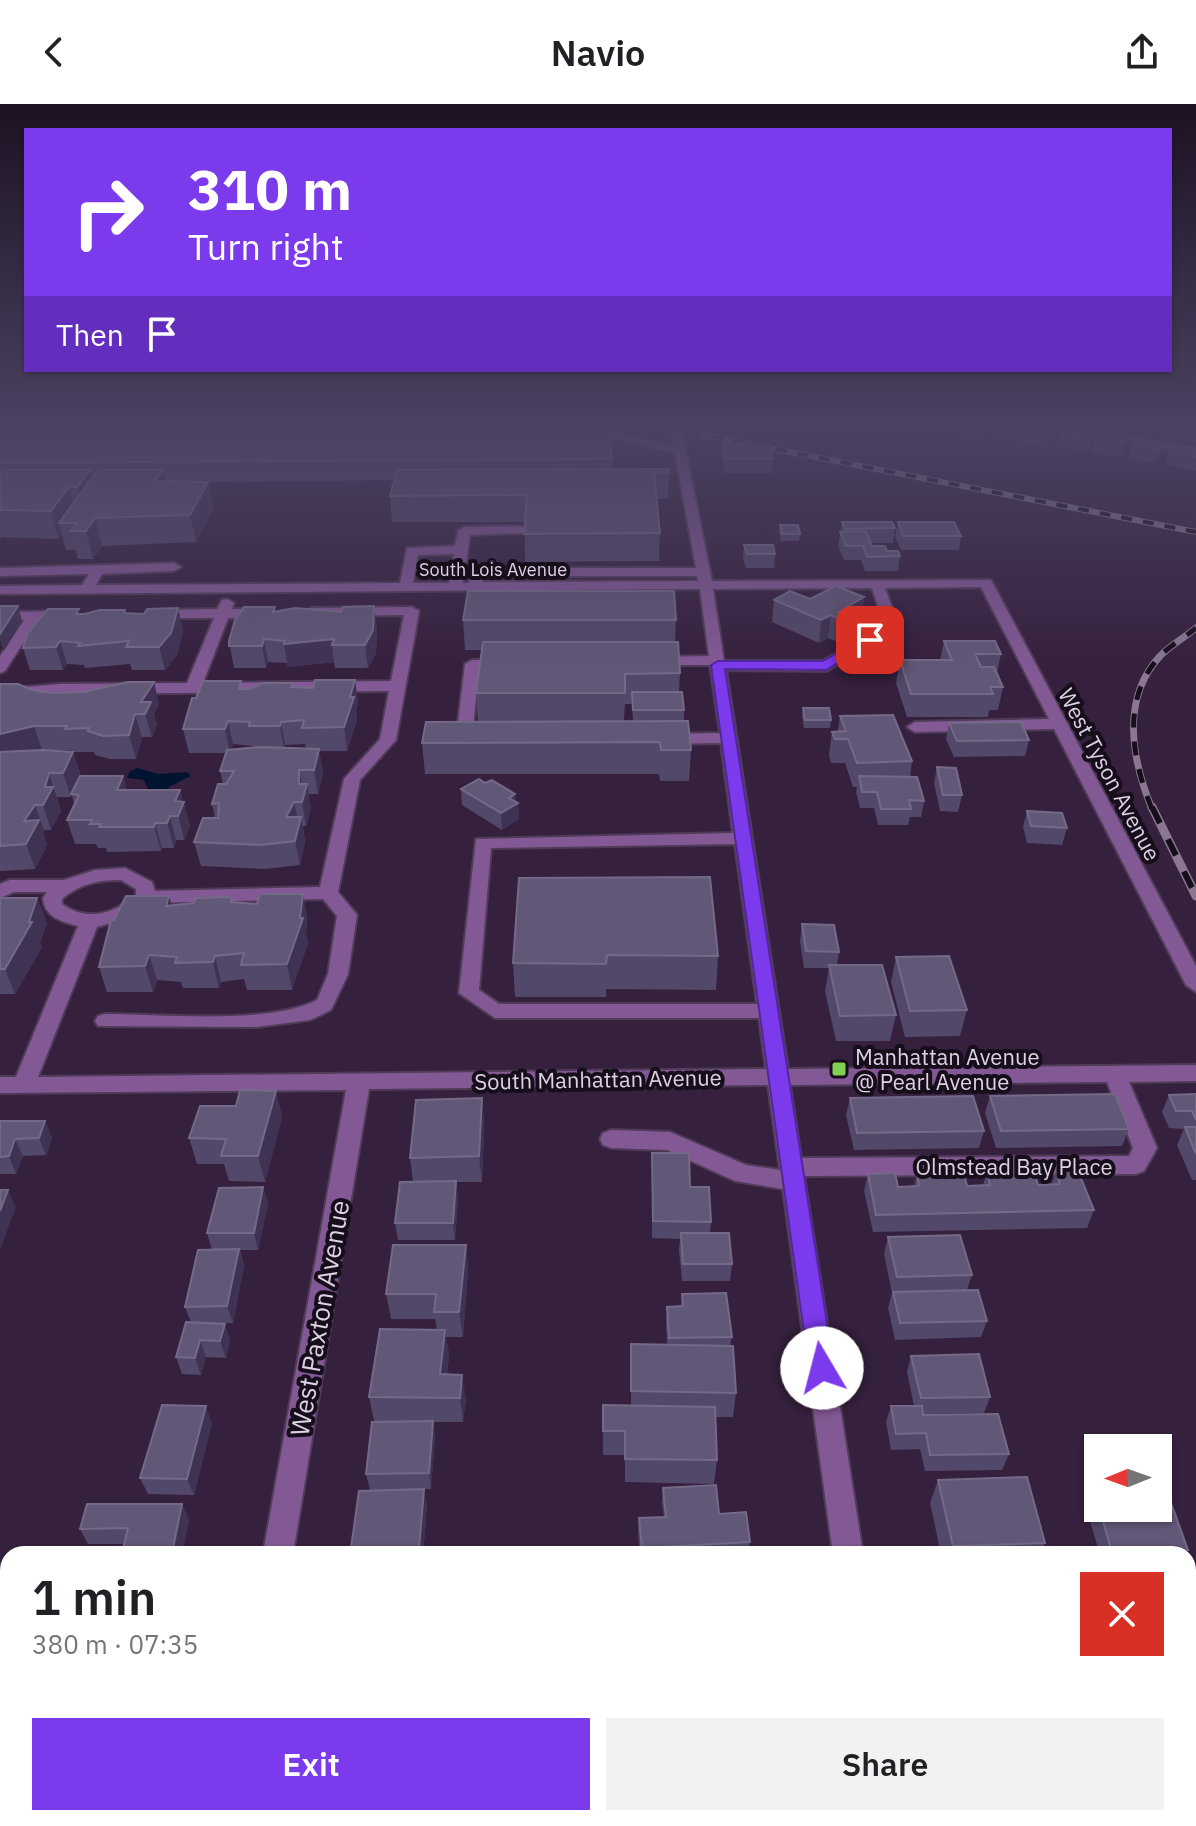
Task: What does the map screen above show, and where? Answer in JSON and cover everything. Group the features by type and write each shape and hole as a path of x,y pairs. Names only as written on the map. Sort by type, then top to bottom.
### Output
{"street":[{"path":"692,508 718,662 847,1546"},
{"path":"455,587 464,531 519,530"},
{"path":"406,587 412,551 461,550"},
{"path":"0,572 174,567"},
{"path":"86,590 98,570"},
{"path":"492,603 480,587 476,575 485,572 705,579"},
{"name":"South Lois Avenue","path":"0,590 480,587 624,592 705,579 877,584 986,583"},
{"name":"West Tyson Avenue","path":"986,583 1196,985"},
{"path":"640,661 826,666 892,627 877,584"},
{"path":"193,688 233,589"},
{"path":"144,614 412,611 388,740 352,779 328,893"},
{"path":"0,668 34,615"},
{"path":"0,616 82,615"},
{"path":"476,746 463,748 472,664 518,663"},
{"path":"0,694 60,689 398,686"},
{"path":"915,727 1060,724"},
{"path":"646,739 729,738"},
{"path":"744,838 482,843 469,993 495,1011 770,1011"},
{"path":"0,899 59,892 93,875 125,874 145,886 146,897"},
{"path":"0,892 10,886 59,892"},
{"path":"59,892 53,907 62,916 90,921 123,915 146,897 328,893"},
{"path":"105,1021 294,1019 311,1014 323,1006 333,991 347,915 328,893"},
{"path":"24,1085 90,921"},
{"name":"South Manhattan Avenue","path":"0,1085 1196,1073"},
{"name":"Olmstead Bay Place","path":"611,1139 670,1141 743,1174 1136,1165 1145,1148 1115,1074"},
{"name":"West Paxton Avenue","path":"279,1546 359,1081"}],"water":[{"path":"137,768 158,774 187,772 191,776 169,787 166,795 149,791 144,780 127,778 130,771"}],"building":[{"path":"0,508 53,508 51,511"},
{"path":"70,508 194,508 190,515 95,518 86,531 71,531 77,523 59,523"},
{"path":"526,508 658,508 660,533 524,534"},
{"path":"842,522 892,522 895,528 845,529"},
{"path":"898,522 954,522 961,536 903,536"},
{"path":"780,525 798,525 800,534 782,534"},
{"path":"866,531 872,546 885,546 887,551 898,551 900,556 867,557 863,546 846,546 840,532"},
{"path":"744,545 773,545 775,554 747,554"},
{"path":"836,586 864,597 838,612 848,616 841,620 831,615 821,620 774,600 790,591 810,599"},
{"path":"468,591 674,591 676,620 463,620"},
{"path":"0,606 18,606 0,634"},
{"path":"374,606 373,630 365,645 332,645 334,639 284,644 285,641 264,639 262,646 229,646 235,620 244,607 275,607 273,612 295,608 341,612 343,607"},
{"path":"178,608 171,633 159,647 126,647 129,641 78,646 80,643 60,641 56,647 23,648 27,634 48,609 79,609 76,614 125,610 124,613 144,614 147,609"},
{"path":"944,641 995,641 1001,654 975,654 981,667 994,667 1003,687 990,687 993,694 911,694 900,660 952,660"},
{"path":"483,642 678,642 680,673 625,674 625,693 476,693"},
{"path":"315,680 355,680 350,697 354,697 344,727 302,728 304,720 281,722 280,726 249,726 250,722 228,721 225,729 183,729 192,698 196,698 203,681 241,681 239,689 249,689 263,683 292,683 291,687 313,688"},
{"path":"128,682 154,682 141,702 151,702 145,714 135,714 129,735 103,736 88,731 89,728 65,729 67,726 34,726 0,734 0,684 18,684 52,693 84,692"},
{"path":"632,692 682,692 684,710 633,710"},
{"path":"803,708 829,708 831,720 805,720"},
{"path":"893,715 912,761 857,763 848,739 835,739 832,732 846,731 840,716"},
{"path":"688,721 691,750 661,750 660,742 422,743 426,722"},
{"path":"1021,722 1029,740 957,741 949,723"},
{"path":"260,747 319,749 314,770 299,770 299,784 307,784 302,802 294,802 286,817 301,817 295,841 260,845 194,842 203,818 218,818 219,803 212,804 218,784 226,784 234,771 220,771 227,750"},
{"path":"0,752 73,752 63,773 49,773 45,787 53,787 43,805 35,805 24,821 39,820 26,844 0,846"},
{"path":"937,767 956,768 962,795 943,795"},
{"path":"80,776 123,776 117,790 180,790 175,801 184,802 178,816 170,816 167,823 155,823 154,827 99,827 101,824 90,824 92,820 67,820 79,795 71,794"},
{"path":"859,776 917,777 924,801 909,800 911,809 881,809 877,792 862,792"},
{"path":"479,779 485,783 492,780 515,794 509,798 518,803 501,813 461,789"},
{"path":"1027,811 1062,813 1067,828 1031,826"},
{"path":"710,877 718,956 607,955 606,964 513,963 519,878"},
{"path":"260,894 303,894 300,918 303,918 287,964 241,965 244,953 215,956 213,962 175,963 177,957 149,955 145,966 99,967 111,920 114,920 126,896 169,896 166,906 194,903 196,898 232,897 231,902 257,904"},
{"path":"0,898 37,898 29,922 32,922 5,969 0,969"},
{"path":"802,924 834,925 839,952 806,951"},
{"path":"949,956 967,1010 910,1011 896,957"},
{"path":"829,965 882,965 896,1015 840,1016"},
{"path":"240,1090 276,1091 258,1156 221,1156 226,1139 189,1138 200,1106 236,1106"},
{"path":"1115,1094 1129,1129 1001,1131 990,1096"},
{"path":"1196,1094 1196,1120 1192,1111 1176,1111 1169,1095"},
{"path":"973,1096 984,1131 857,1133 850,1098"},
{"path":"482,1098 479,1156 410,1158 416,1100"},
{"path":"0,1121 45,1121 39,1138 15,1139 9,1156 0,1157"},
{"path":"1185,1127 1196,1127 1196,1154"},
{"path":"652,1153 689,1153 690,1187 709,1187 711,1222 653,1221"},
{"path":"1056,1171 1078,1171 1094,1210 876,1215 868,1174 895,1173 898,1187 919,1186 917,1174 964,1174 967,1186 990,1185 987,1173 1034,1173 1038,1185 1060,1184"},
{"path":"456,1181 453,1223 395,1223 400,1182"},
{"path":"263,1187 254,1233 207,1233 219,1188"},
{"path":"0,1190 8,1190 0,1211"},
{"path":"681,1233 729,1233 732,1264 683,1264"},
{"path":"960,1235 972,1275 897,1277 888,1237"},
{"path":"393,1245 466,1245 459,1312 434,1312 436,1294 386,1294"},
{"path":"239,1249 227,1306 185,1307 198,1250"},
{"path":"978,1290 987,1321 900,1323 893,1292"},
{"path":"726,1293 732,1337 669,1338 667,1307 683,1306 682,1294"},
{"path":"186,1322 225,1324 220,1341 200,1340 195,1358 176,1357"},
{"path":"380,1329 445,1330 440,1374 462,1375 460,1398 369,1397"},
{"path":"631,1344 733,1346 736,1393 631,1391"},
{"path":"979,1354 990,1397 921,1398 911,1356"},
{"path":"162,1405 206,1406 187,1479 140,1478"},
{"path":"603,1405 715,1407 717,1460 625,1459 625,1431 603,1431"},
{"path":"891,1406 922,1406 923,1415 998,1414 1009,1454 930,1455 926,1433 896,1434"},
{"path":"433,1421 429,1473 366,1474 372,1422"},
{"path":"1027,1477 1045,1543 953,1546 938,1480"},
{"path":"716,1485 719,1514 746,1512 750,1542 642,1546 639,1518 666,1517 663,1488"},
{"path":"424,1489 419,1546 351,1546 359,1491"},
{"path":"87,1504 182,1504 173,1546 124,1546 128,1528 80,1529"},
{"path":"1172,1506 1187,1546 1110,1546 1103,1522 1172,1522"}],"railway":[{"path":"1076,508 1196,532"},
{"path":"1152,809 1135,750 1135,710 1139,690 1161,655 1196,628"},
{"path":"1152,807 1196,896"}],"place":[{"name":"Manhattan Avenue @ Pearl Avenue","path":"839,1069"}],"route":[{"path":"822,1368 718,665 826,666 870,640"}]}
